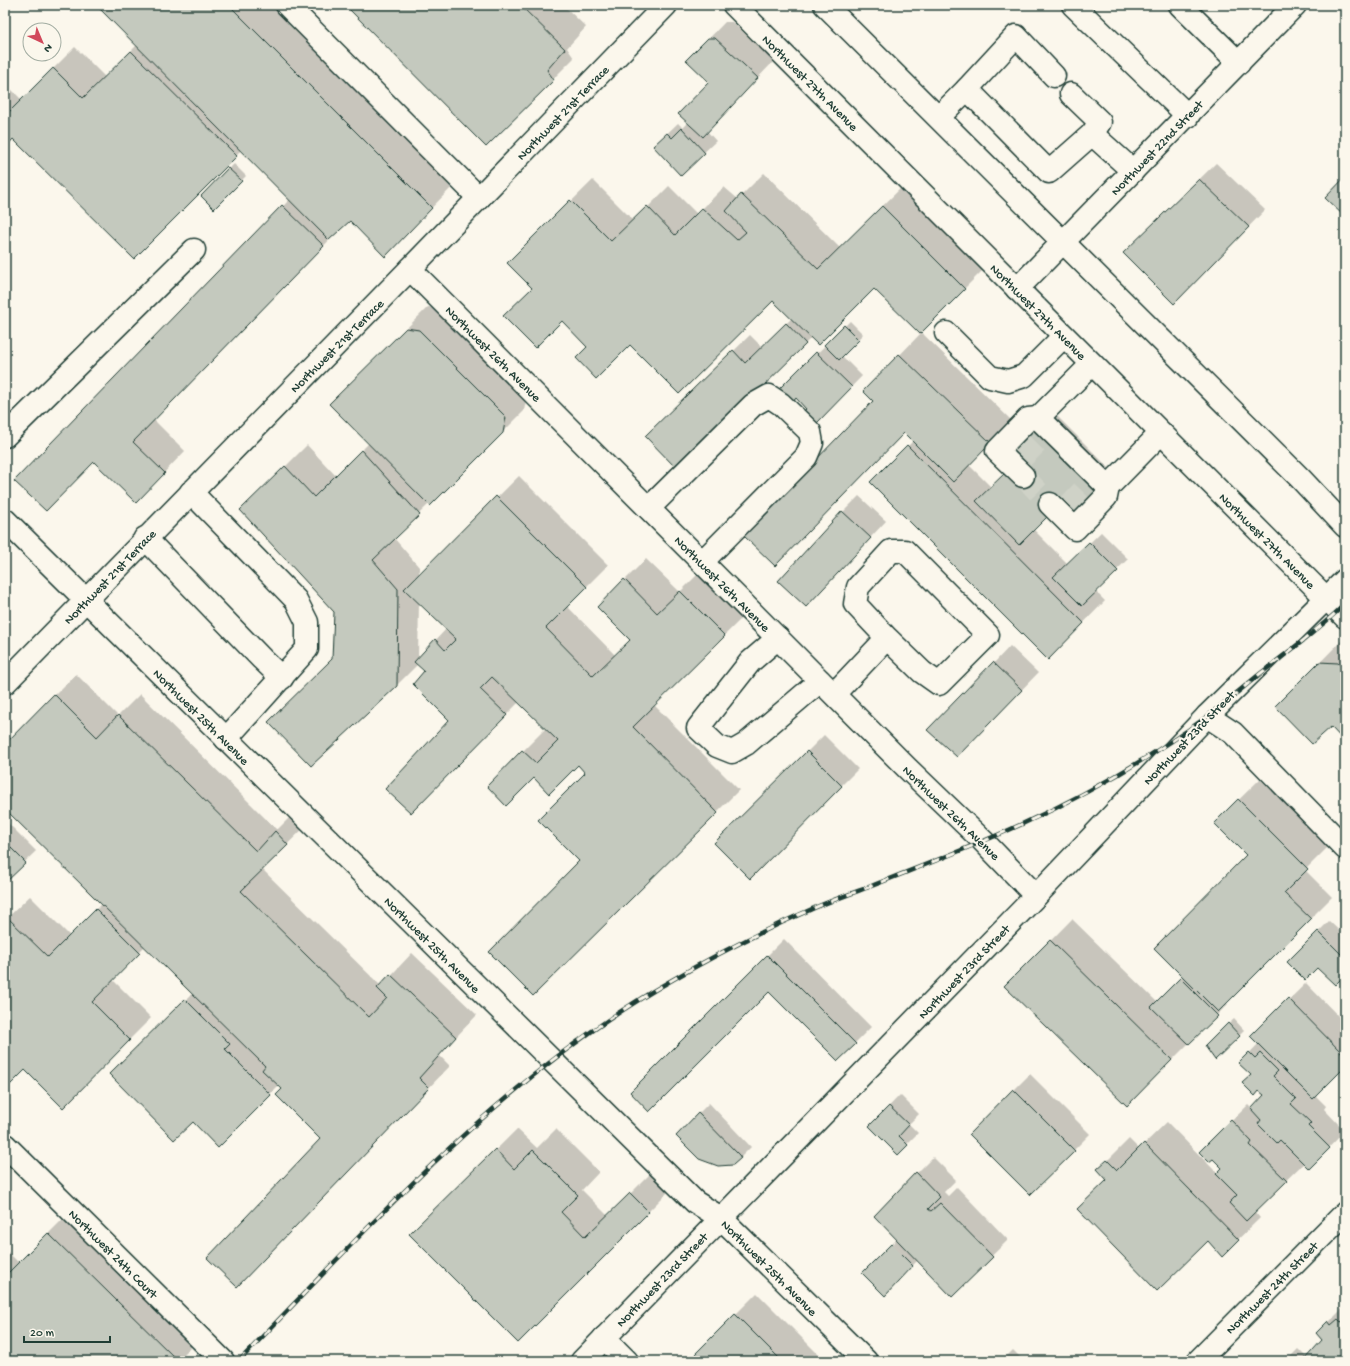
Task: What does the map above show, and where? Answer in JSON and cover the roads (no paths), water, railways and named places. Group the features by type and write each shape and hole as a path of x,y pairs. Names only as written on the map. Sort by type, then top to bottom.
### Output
{"main road":[{"path":"287,5 479,198"},
{"name":"Northwest 21st Terrace","path":"5,683 666,5"},
{"name":"Northwest 27th Avenue","path":"734,5 1345,617"},
{"path":"826,5 1300,478 1345,526"},
{"path":"1073,5 1188,116"},
{"path":"1180,5 1239,62"},
{"name":"Northwest 22nd Street","path":"1017,289 1295,5"},
{"path":"939,117 1016,36 1054,76"},
{"path":"967,89 1049,172 1092,134 1100,122 1071,94"},
{"path":"1092,134 1133,171"},
{"path":"5,436 194,250"},
{"name":"Northwest 26th Avenue","path":"410,269 827,688 983,841 1036,896"},
{"path":"946,333 990,377 1008,381 1024,376 1064,336"},
{"path":"1045,428 1092,364"},
{"path":"649,508 753,405 769,396 781,404 810,432 812,442 806,457 702,562"},
{"path":"1019,467 997,450 1028,419 1045,428 1099,482 1106,496 1075,529 1059,508"},
{"path":"1099,482 1161,433"},
{"path":"191,492 296,600 307,622 307,648 282,678 226,739"},
{"name":"Northwest 25th Avenue","path":"5,520 695,1202 721,1218 866,1361"},
{"path":"145,538 282,678"},
{"path":"891,551 905,551 988,635 939,684 922,672 887,638 855,604 858,587 891,551"},
{"name":"Northwest 23rd Street","path":"582,1361 1036,896 1207,716 1345,580"},
{"path":"778,638 750,662 698,728 717,746 732,752 746,744 827,688 887,638"},
{"path":"1207,716 1233,732 1345,848"},
{"name":"Northwest 24th Court","path":"5,1145 223,1361"},
{"name":"Northwest 24th Street","path":"1198,1361 1345,1213"},
{"path":"604,1338 627,1361"}],"tunnel":[{"path":"1021,459 1044,436"},
{"path":"1023,476 1050,504"},
{"path":"1067,507 1090,483"}],"railway":[{"path":"239,1361 390,1205 442,1155 496,1106 552,1061 610,1018 689,970 776,925 826,903 926,865 1001,833 1045,813 1117,775 1163,747 1208,716 1304,640 1345,604"}]}
